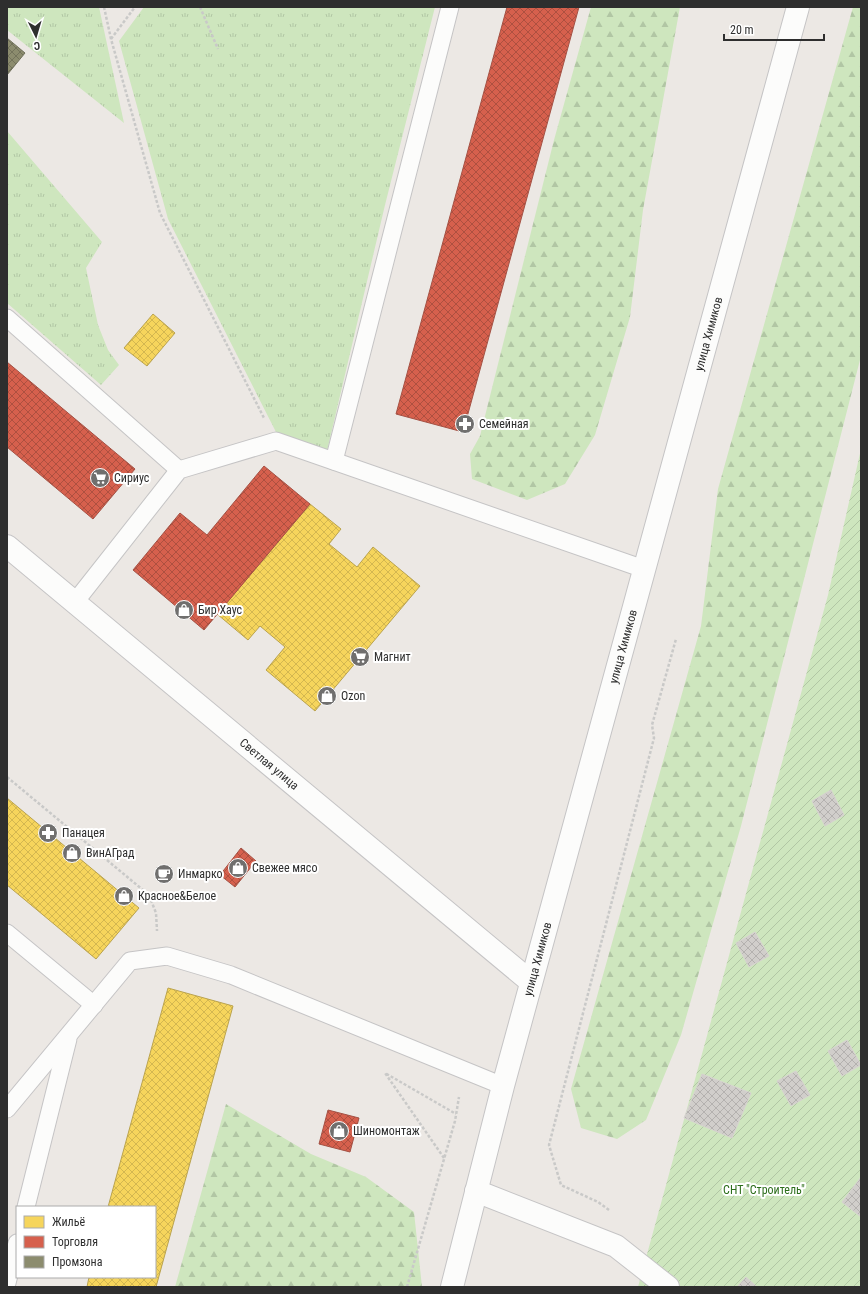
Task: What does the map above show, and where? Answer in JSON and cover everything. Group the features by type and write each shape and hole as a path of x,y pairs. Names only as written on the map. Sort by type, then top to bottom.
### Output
{"main road":[{"name":"улица Химиков","path":"452,1287 531,982 798,7"},
{"name":"Светлая улица","path":"7,546 531,982"},
{"path":"476,1191 616,1246 656,1284"}],"lane":[{"path":"334,461 450,7"},
{"path":"7,318 179,470"},
{"path":"74,602 179,470 276,441 644,569"},
{"path":"7,933 94,1005"},
{"path":"7,1109 130,961 167,956 231,975 503,1086"},
{"path":"26,1206 69,1035"},
{"path":"7,1283 16,1247"}],"path":[{"path":"104,7 111,39 160,213 276,441"},
{"path":"111,39 135,7"},
{"path":"200,7 218,49"},
{"path":"610,1211 598,1202 561,1185 549,1145 654,738 652,725 676,639"},
{"path":"7,777 149,895 156,913 159,957"},
{"path":"407,1287 456,1114 464,1070"},
{"path":"444,1159 385,1073 456,1114"}],"green space":[{"path":"7,7 99,7 124,123 7,30"},
{"path":"144,7 435,7 385,205 327,451 278,436 168,219 119,41"},
{"path":"591,7 680,7 643,210 630,317 595,435 565,484 527,500 472,479 470,454 480,436 554,140"},
{"path":"853,7 861,7 861,356 741,826 681,1035 646,1120 617,1139 581,1128 571,1089 701,626 718,489"},
{"path":"7,131 102,242 86,268 98,325 108,350 119,365 101,385 7,303"},
{"name":"СНТ \"Строитель\"","path":"861,449 861,1287 638,1287 828,595"},
{"path":"226,1104 311,1154 366,1177 414,1212 422,1287 175,1287"}],"building: Жильё":[{"path":"153,314 175,333 147,366 124,348"},
{"path":"310,504 341,529 329,544 357,567 373,547 420,586 315,711 266,670 285,647 260,626 248,640 217,614"},
{"path":"7,798 139,908 96,959 7,885"},
{"path":"168,988 233,1006 156,1287 87,1287 89,1278 156,1278 156,1206 108,1206"}],"building: Торговля":[{"path":"507,7 579,7 463,432 396,414"},
{"path":"7,362 135,469 93,519 7,447"},
{"path":"264,466 310,504 204,630 133,570 180,513 207,535"},
{"name":"Свежее мясо","path":"241,848 256,861 235,887 220,875"},
{"name":"Инмарко","path":"164,864 173,873 164,883 155,875"},
{"name":"Шиномонтаж","path":"328,1110 359,1118 350,1152 319,1144"}],"building: Промзона":[{"path":"7,38 25,53 7,75"}],"building: Прочее":[{"path":"831,790 844,815 825,826 812,801"},
{"path":"755,932 769,956 749,967 736,943"},
{"path":"847,1040 861,1065 842,1076 828,1051"},
{"path":"796,1071 810,1095 791,1106 777,1081"},
{"path":"702,1074 751,1093 732,1138 684,1118"},
{"path":"861,1177 861,1217 842,1202"},
{"path":"746,1277 757,1287 737,1287"}],"place":[{"name":"Семейная","path":"465,424"},
{"name":"Сириус","path":"100,478"},
{"name":"Бир Хаус","path":"184,610"},
{"name":"Магнит","path":"360,657"},
{"name":"Ozon","path":"327,696"},
{"name":"Панацея","path":"48,833"},
{"name":"ВинАГрад","path":"72,853"},
{"name":"Свежее мясо","path":"238,868"},
{"name":"Инмарко","path":"164,874"},
{"name":"Красное&Белое","path":"124,896"},
{"name":"Шиномонтаж","path":"339,1131"}]}
